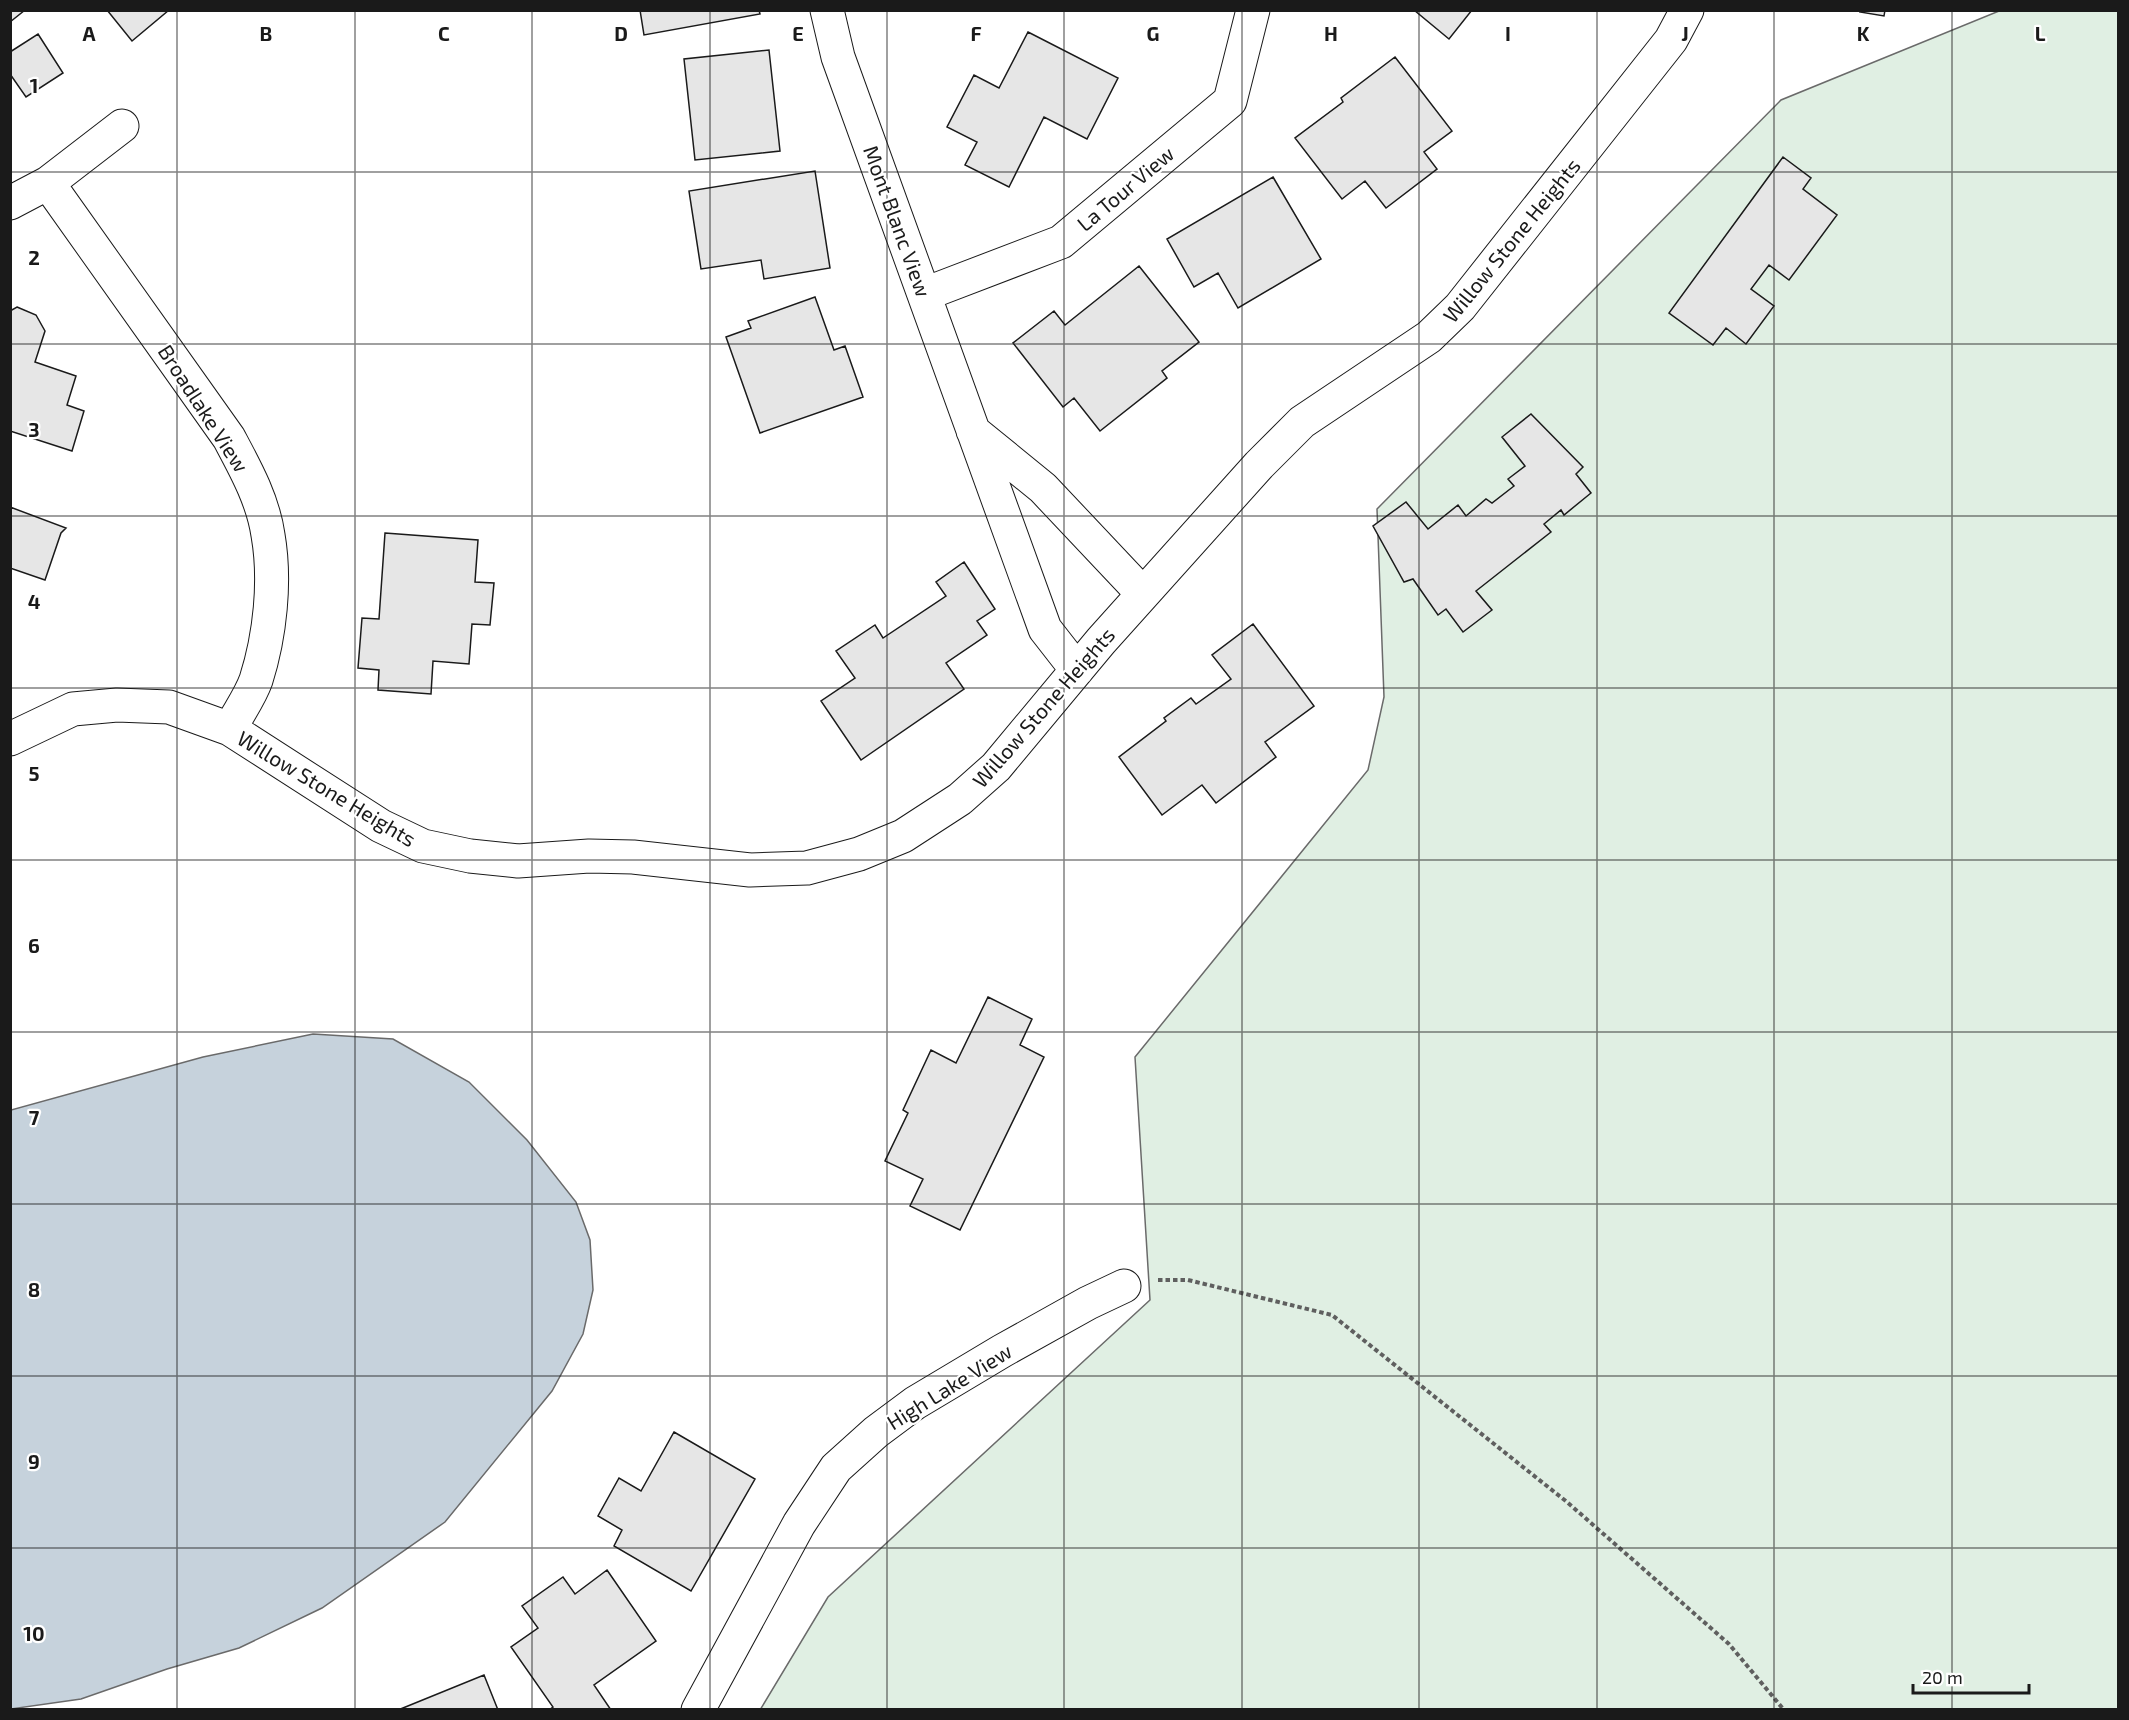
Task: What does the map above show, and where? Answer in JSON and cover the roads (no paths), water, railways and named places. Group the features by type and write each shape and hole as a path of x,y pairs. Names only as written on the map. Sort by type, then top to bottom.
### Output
{"street":[{"name":"Mont Blanc View","path":"827,10 838,57 1045,629 1077,670"},
{"name":"La Tour View","path":"925,294 1061,243 1230,101 1253,10"},
{"name":"Willow Stone Heights","path":"10,739 73,709 117,705 169,707 230,729 381,826 423,846 470,856 518,861 600,856 633,857 750,870 807,868 859,854 903,836 960,799 996,767 1143,594 1259,465 1302,422 1429,337 1460,307 1671,40 1687,10"},
{"path":"10,203 48,183 122,126"},
{"name":"Broadlake View","path":"48,183 229,438 251,480 268,534 271,581 268,632 255,682 230,729"},
{"path":"972,430 1043,488 1143,594"},
{"name":"High Lake View","path":"698,1710 799,1524 836,1468 876,1432 915,1403 1002,1351 1088,1303 1124,1286"}]}
